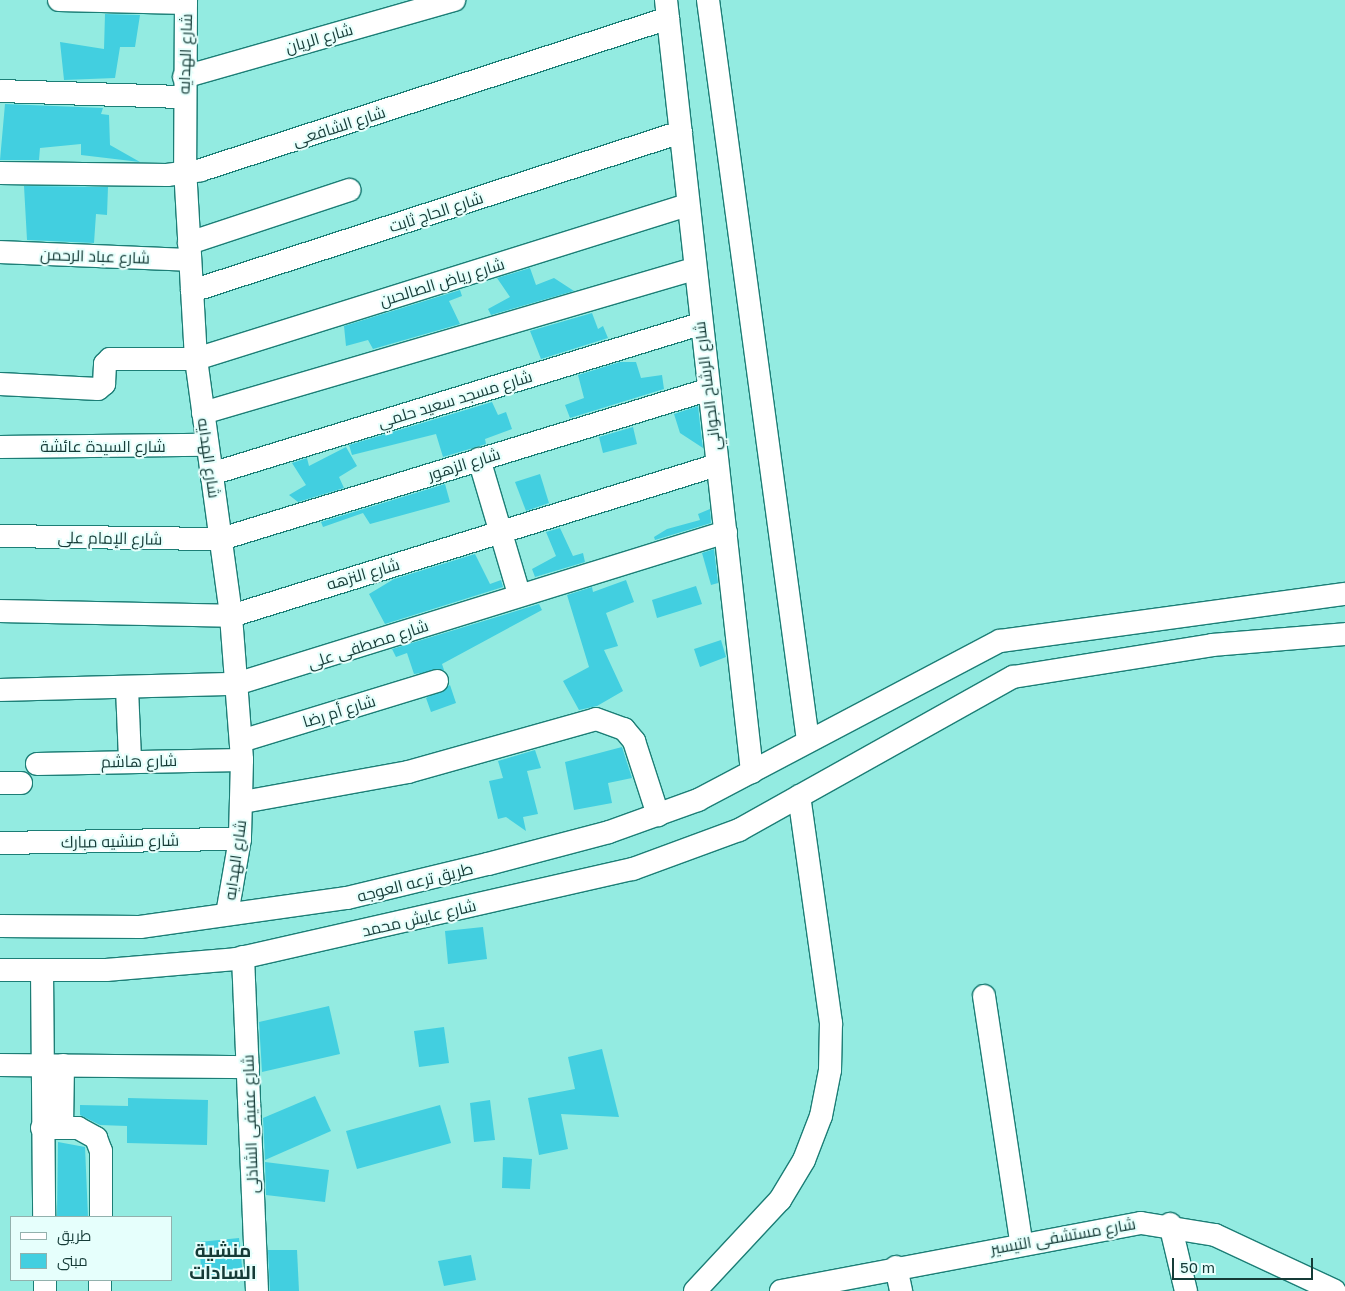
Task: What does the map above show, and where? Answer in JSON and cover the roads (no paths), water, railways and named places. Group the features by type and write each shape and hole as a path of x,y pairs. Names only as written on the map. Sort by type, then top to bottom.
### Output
{"street":[{"path":"59,0 186,2"},
{"name":"شارع الريان","path":"0,92 183,87 454,0"},
{"path":"708,0 808,741"},
{"name":"شارع الهدايه","path":"186,2 183,87 185,173 196,359 206,445 231,616 241,751 243,802 240,840 227,914"},
{"name":"شارع الرشاح الجواني","path":"667,9 707,390 726,532 752,772"},
{"name":"شارع الشافعى","path":"0,173 185,173 667,9"},
{"name":"شارع الحاج ثابت","path":"192,291 681,132"},
{"name":"شارع عباد الرحمن","path":"0,252 189,251 349,190"},
{"name":"شارع رياض الصالحىن","path":"0,384 98,389 104,384 106,364 110,359 196,359 687,205"},
{"path":"203,413 694,269"},
{"name":"شارع مسجد سعيد حلمي","path":"211,474 700,324"},
{"name":"شارع الزهور","path":"221,539 707,390"},
{"name":"شارع السيدة عائشة","path":"0,447 206,445"},
{"path":"479,459 519,594"},
{"name":"شارع النزهه","path":"0,611 231,616 501,534 717,465"},
{"name":"شارع مصطفى على","path":"0,690 236,684 519,594 726,532"},
{"name":"شارع الإمام على","path":"0,536 221,539"},
{"name":"طريق ترعه العوجه","path":"0,926 140,927 347,898 658,815 752,772 1000,641 1345,594"},
{"name":"شارع عايش محمد","path":"0,970 106,970 243,958 633,869 739,830 818,784 1013,677 1212,645 1345,634"},
{"name":"شارع أم رضا","path":"241,751 437,681"},
{"path":"127,688 130,761"},
{"path":"243,802 408,772 596,719 624,729 634,740 658,815"},
{"name":"شارع هاشم","path":"37,764 130,761 241,751"},
{"path":"694,1291 780,1200 804,1160 820,1116 830,1070 831,1023 799,796"},
{"name":"شارع منشيه مبارك","path":"0,843 240,840"},
{"name":"شارع عفيفى الشاذلى","path":"243,958 257,1291"},
{"path":"42,970 52,1065 52,1128 44,1216"},
{"path":"984,996 1021,1242"},
{"path":"0,1065 248,1067"},
{"path":"52,1128 84,1130 99,1144 101,1216"},
{"path":"1170,1224 1186,1291"},
{"name":"شارع مستشفى التيسير","path":"781,1291 1112,1225 1170,1224 1215,1235 1335,1291"},
{"path":"896,1267 901,1291"}],"district":[{"name":"منشية السادات","path":"223,1261"}]}
